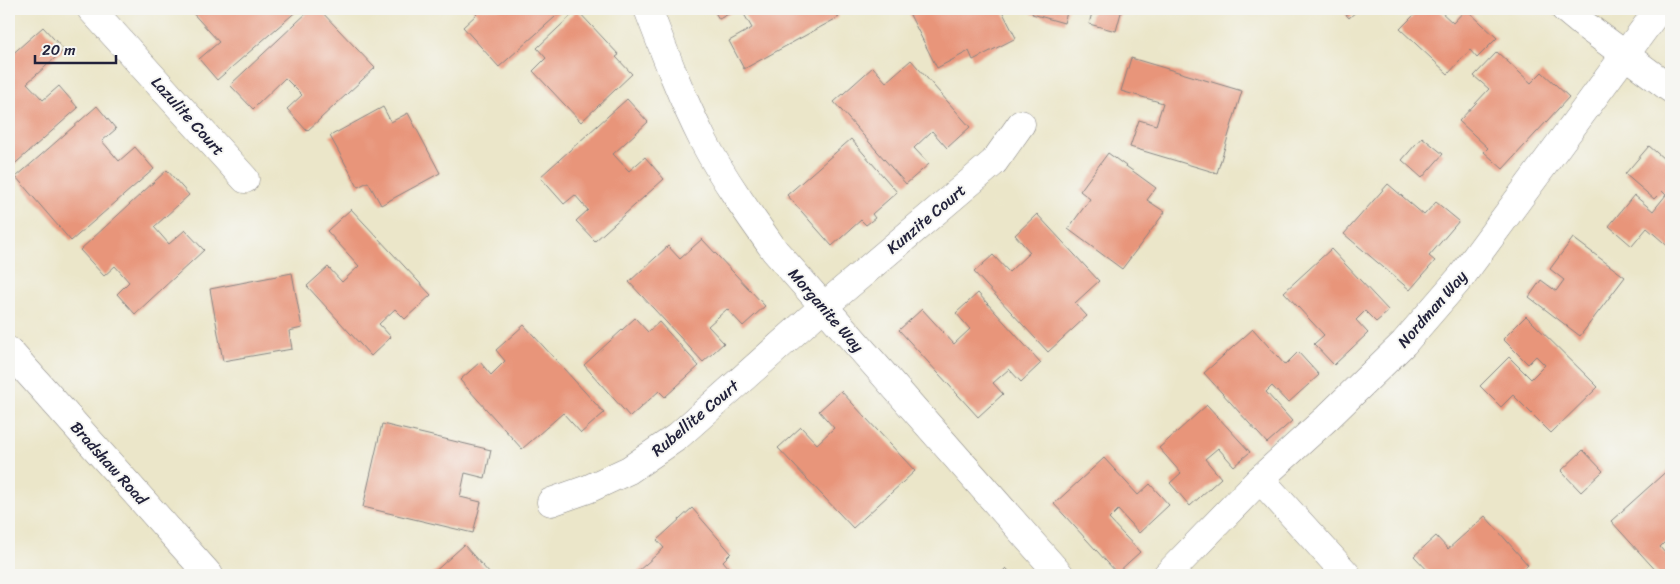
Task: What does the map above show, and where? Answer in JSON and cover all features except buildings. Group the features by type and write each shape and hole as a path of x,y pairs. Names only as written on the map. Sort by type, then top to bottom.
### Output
{"street":[{"name":"Lazulite Court","path":"91,9 244,179"},
{"name":"Morganite Way","path":"648,9 672,72 705,143 738,198 775,251 1060,575"},
{"path":"1565,9 1671,89"},
{"name":"Nordman Way","path":"1167,575 1260,479 1327,418 1417,328 1460,277 1659,9"},
{"name":"Kunzite Court","path":"823,307 994,162 1021,124"},
{"name":"Rubellite Court","path":"551,502 588,489 629,470 677,437 823,307"},
{"name":"Bradshaw Road","path":"9,351 209,575"},
{"path":"1260,479 1347,575"}]}
